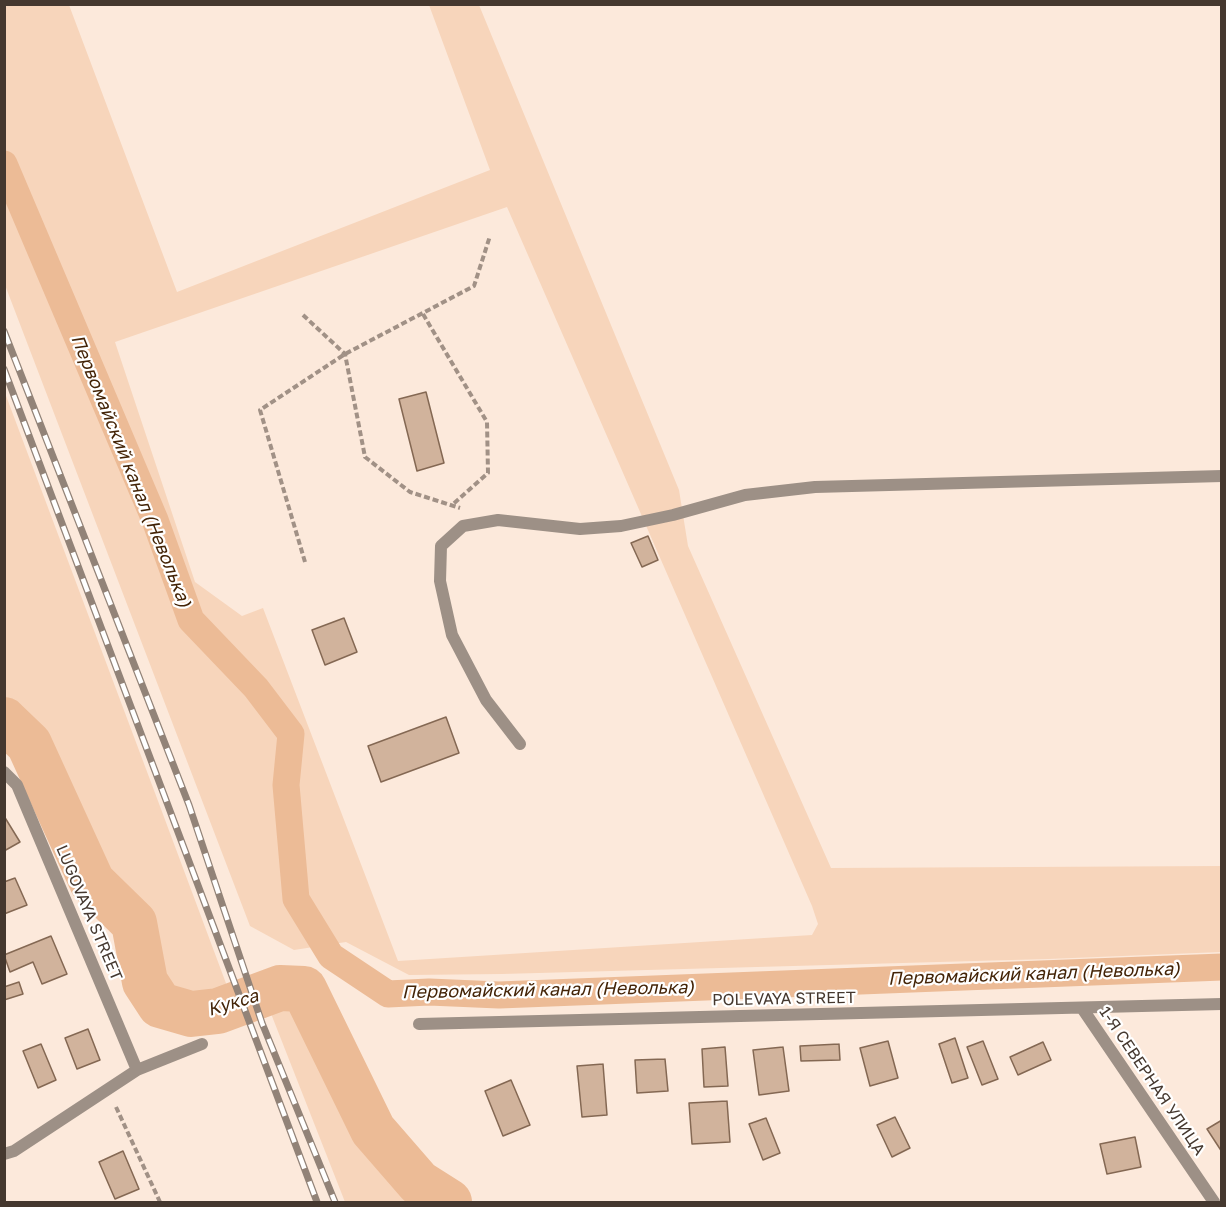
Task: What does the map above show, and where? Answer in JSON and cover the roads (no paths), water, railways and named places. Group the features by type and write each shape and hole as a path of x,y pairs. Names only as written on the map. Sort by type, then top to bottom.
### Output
{"street":[{"path":"520,744 486,700 452,635 440,581 441,546 463,526 498,520 580,530 621,526 673,515 744,495 815,487 1221,476"},
{"name":"LUGOVAYA STREET","path":"4,772 17,785 137,1070"},
{"name":"POLEVAYA STREET","path":"419,1024 1221,1004"},
{"name":"1-Я СЕВЕРНАЯ УЛИЦА","path":"1082,1008 1214,1203"},
{"path":"4,1154 14,1150 137,1070 202,1044"}],"waterway":[{"name":"Первомайский канал (Неволька)","path":"4,164 155,520 191,620 256,688 291,734 286,785 296,899 331,956 388,994 429,992 499,995 1222,967"},
{"name":"Кукса","path":"4,720 29,744 92,882 134,923 145,982 160,1005 191,1014 218,1011 280,988 304,989 373,1130 419,1183 449,1202"}],"railway":[{"path":"4,331 189,805 262,1023 335,1202"},
{"path":"4,369 317,1202"}]}
